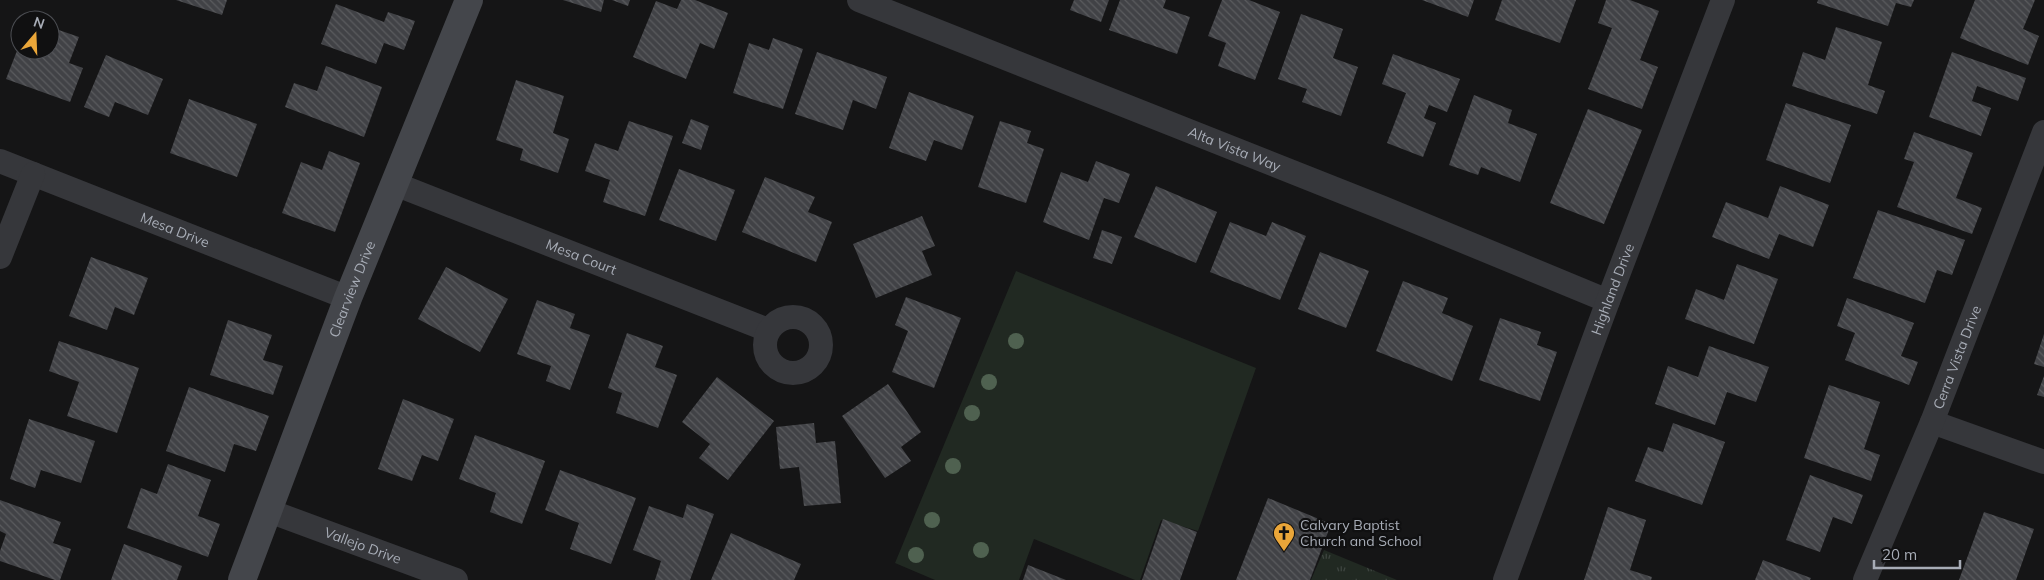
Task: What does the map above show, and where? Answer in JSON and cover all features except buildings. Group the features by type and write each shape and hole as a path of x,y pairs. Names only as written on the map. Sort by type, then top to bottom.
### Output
{"street":[{"name":"Clearview Drive","path":"242,580 348,298 469,0"},
{"name":"Alta Vista Way","path":"859,0 1383,208 1608,300"},
{"name":"Highland Drive","path":"1505,580 1608,300 1723,0"},
{"name":"Cerra Vista Drive","path":"1865,580 1932,422 2044,132"},
{"name":"Mesa Drive","path":"0,161 348,298"},
{"path":"0,257 33,174"},
{"name":"Mesa Court","path":"395,184 768,330"},
{"path":"1932,422 2044,462"},
{"name":"Vallejo Drive","path":"269,511 456,580"}],"green space":[{"path":"1016,271 1256,368 1198,531 1161,520 1140,580 1135,580 1034,539 1019,580 935,580 895,563"},
{"path":"1324,550 1397,580 1311,580"}],"place":[{"name":"Calvary Baptist Church and School","path":"1284,552"}]}
